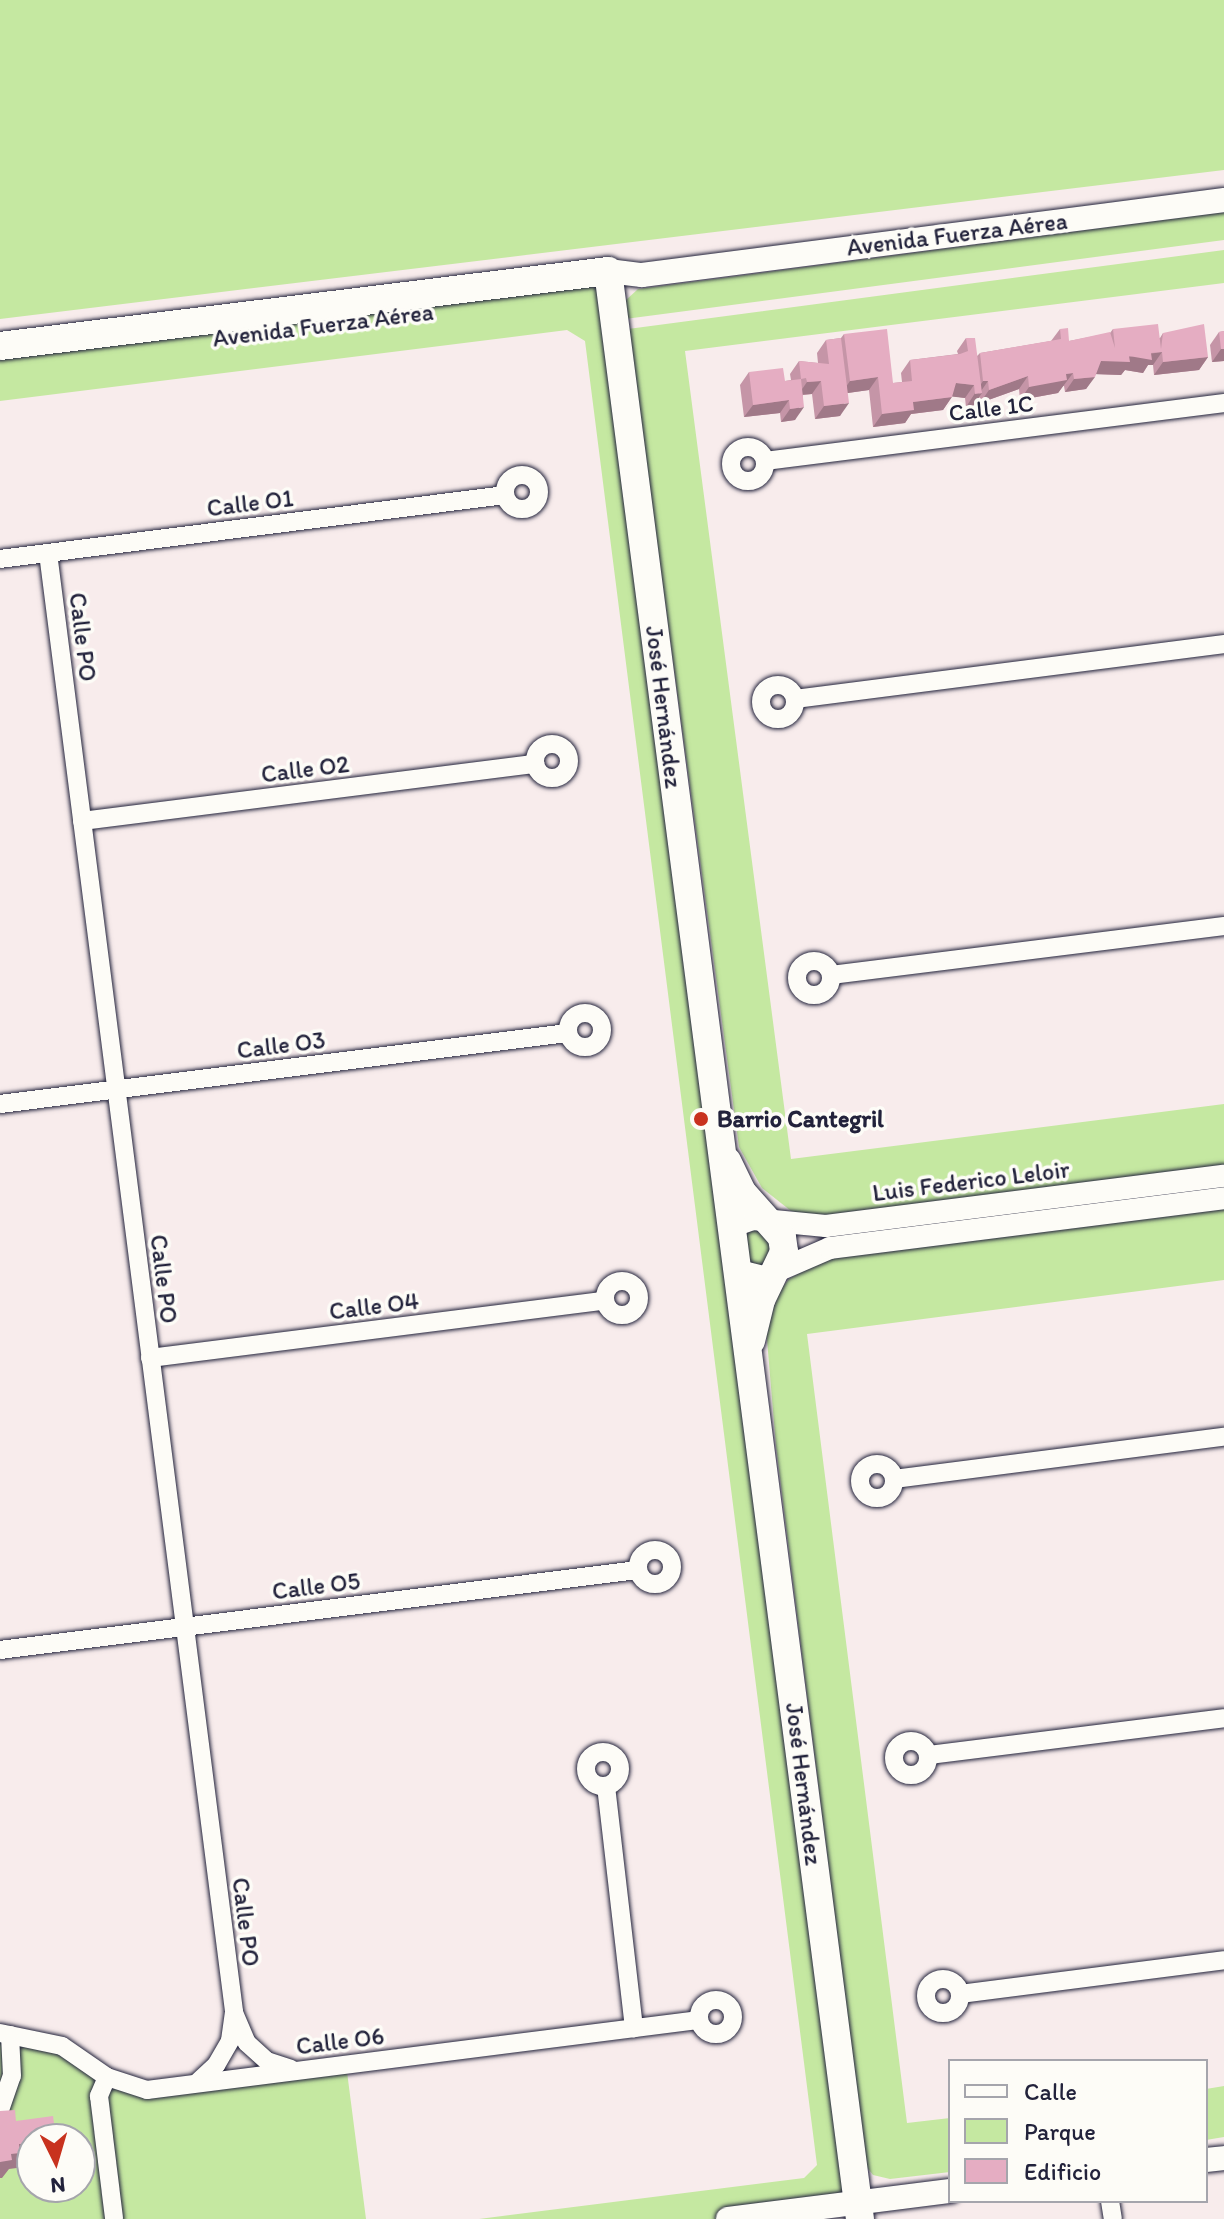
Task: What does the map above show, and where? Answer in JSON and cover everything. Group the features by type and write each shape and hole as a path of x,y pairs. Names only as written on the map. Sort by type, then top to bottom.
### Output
{"main road":[{"name":"Avenida Fuerza Aérea","path":"0,363 642,275 1224,200"},
{"name":"Avenida Fuerza Aérea","path":"0,346 610,280"},
{"name":"José Hernández","path":"610,280 735,1270 749,1350 859,2211"},
{"name":"José Hernández","path":"720,1144 742,1192 782,1237 784,1252 761,1300 749,1350"},
{"path":"728,2219 859,2211 948,2191"}],"street":[{"name":"Calle 1C","path":"765,461 1224,403"},
{"name":"Calle O1","path":"0,559 505,495"},
{"name":"Calle PO","path":"48,553 234,2012 230,2041 216,2065 197,2083"},
{"path":"795,699 1224,644"},
{"name":"Calle O2","path":"82,821 535,764"},
{"path":"831,975 1224,926"},
{"name":"Calle O3","path":"0,1104 568,1033"},
{"name":"Luis Federico Leloir","path":"731,1234 739,1224 766,1219 826,1226 1224,1176"},
{"name":"Luis Federico Leloir","path":"735,1270 763,1277 830,1248 1224,1198"},
{"name":"Calle O4","path":"150,1358 604,1301"},
{"path":"894,1479 1224,1437"},
{"name":"Calle O5","path":"0,1650 638,1570"},
{"path":"929,1755 1224,1718"},
{"path":"606,1786 634,2028"},
{"path":"960,1994 1224,1960"},
{"name":"Calle PO","path":"234,2012 247,2043 267,2061 297,2071"},
{"name":"Calle O6","path":"5,2034 62,2046 107,2077 147,2090 698,2020"},
{"path":"0,2110 12,2076 5,2034"},
{"path":"107,2077 99,2096 114,2219"}],"green space":[{"path":"0,0 1224,0 1224,170 0,319"},
{"path":"1224,212 1224,240 625,319 626,300 638,289"},
{"path":"1224,250 1224,283 685,351 791,1159 1224,1104 1224,1170 811,1217 791,1211 762,1188 739,1147 628,329"},
{"path":"608,271 720,1144 776,1226 754,1324 858,2202 728,2219 479,2219 804,2178 817,2165 585,341 567,330 0,401 0,346"},
{"path":"1224,1206 1224,1280 807,1334 907,2123 948,2118 948,2172 890,2179 873,2175 866,2166 776,1446 766,1328 780,1290 789,1279 830,1255"},
{"path":"0,2033 29,2038 147,2090 346,2064 366,2219 0,2219"},
{"path":"1224,2086 1224,2137 1208,2140 1208,2089"}],"building":[{"path":"1158,324 1161,349 1163,333 1204,324 1208,357 1163,362 1162,352 1151,353 1152,360 1129,356 1130,362 1101,361 1095,377 1074,379 1073,373 1066,374 1067,380 1029,387 1028,376 989,390 988,381 983,381 980,353 1061,339 1060,329 1068,328 1069,341 1110,332 1115,348 1113,329"},
{"path":"887,329 893,383 912,381 910,360 960,354 968,351 966,338 975,338 982,393 975,394 974,385 956,383 952,397 913,402 914,410 882,414 878,377 850,381 844,334"},
{"path":"1224,331 1224,349 1221,349 1219,332"},
{"path":"841,338 849,403 824,406 821,381 801,379 799,361 829,364 826,340"},
{"path":"783,368 785,381 801,379 804,407 790,409 789,400 753,405 749,372"},
{"path":"15,2110 16,2121 53,2116 54,2123 16,2123 16,2153 11,2154 12,2160 0,2162 0,2111"}],"place":[{"name":"Barrio Cantegril","path":"701,1119"}]}
